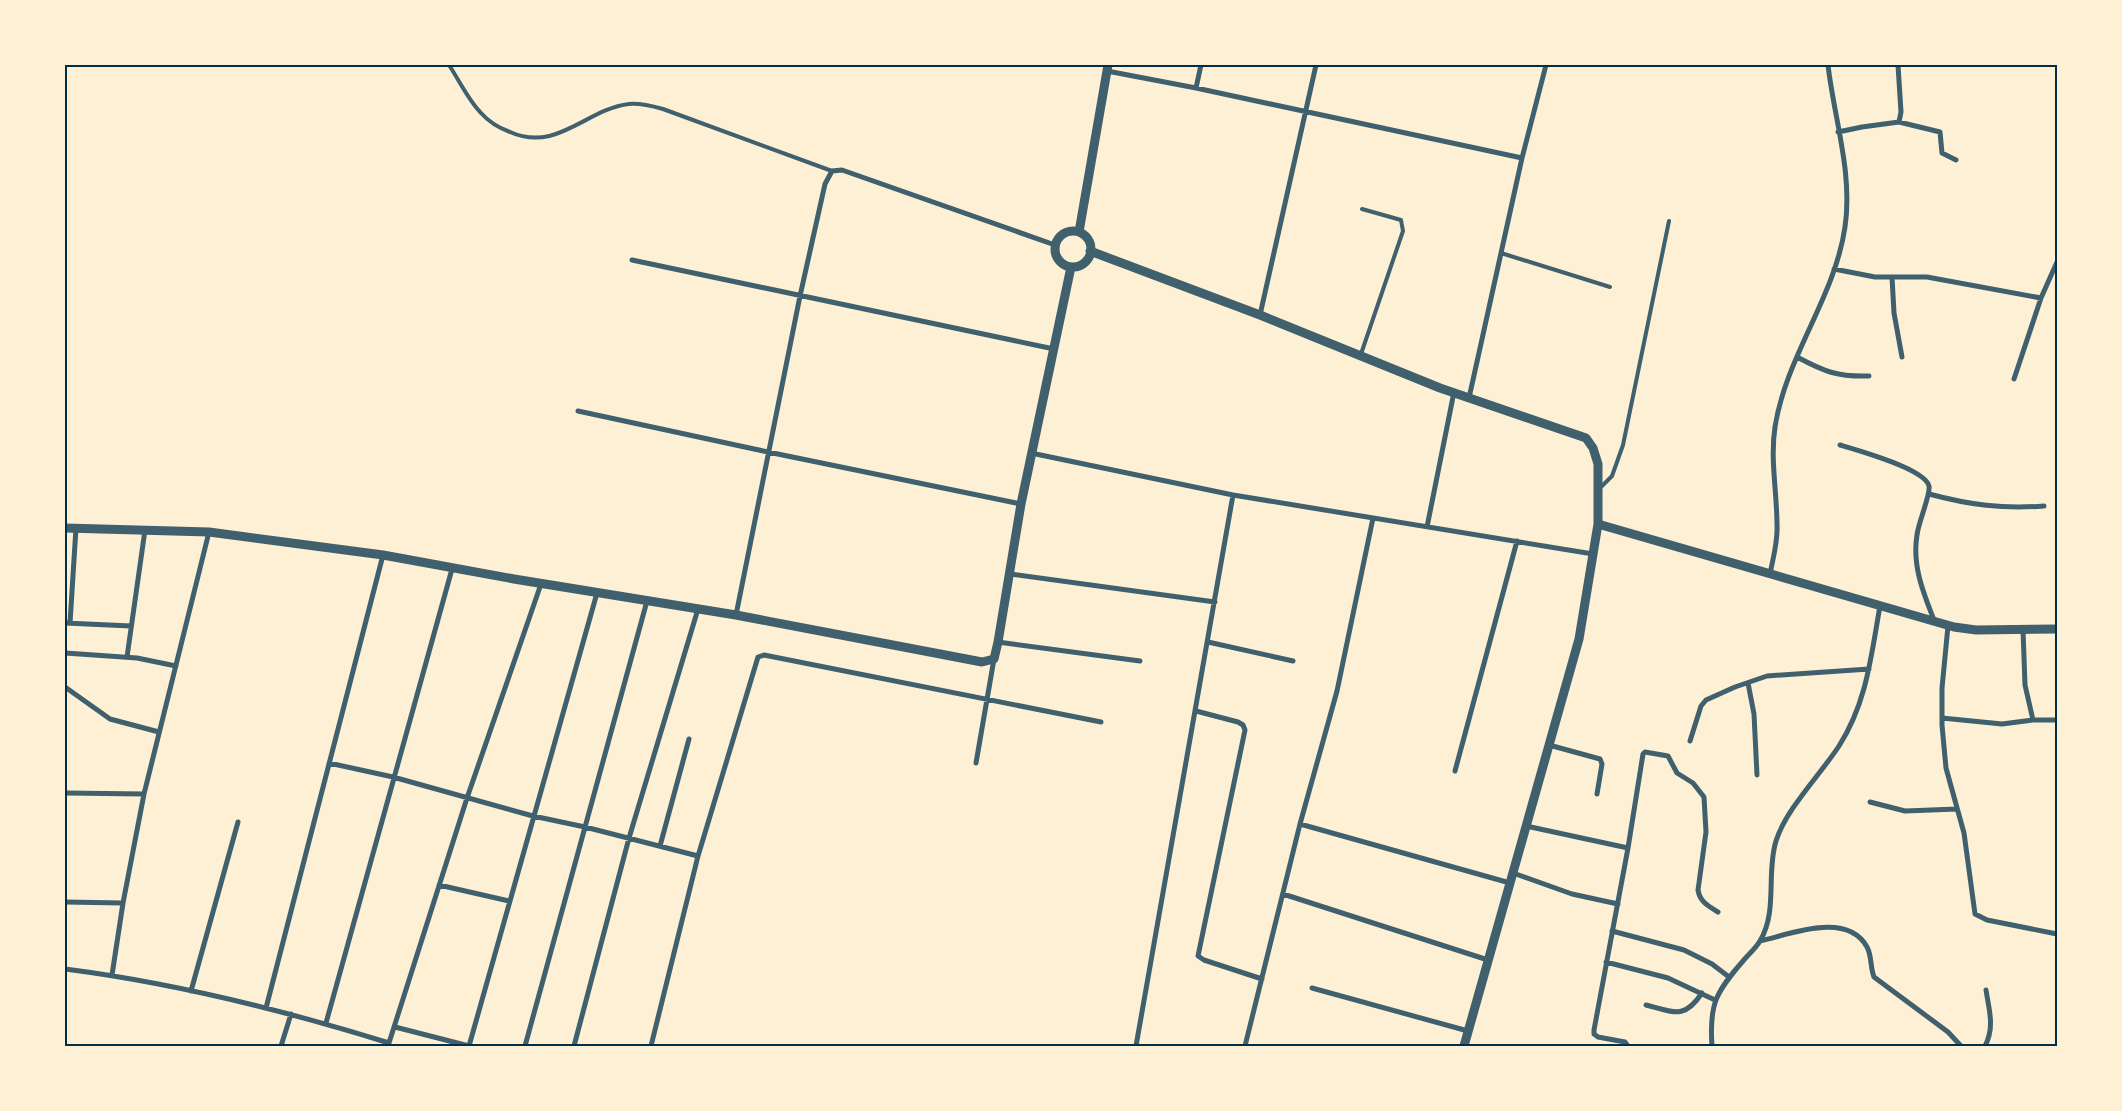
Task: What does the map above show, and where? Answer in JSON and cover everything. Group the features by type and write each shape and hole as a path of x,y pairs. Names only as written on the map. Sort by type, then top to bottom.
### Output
{"street":[{"path":"1196,88 1201,65"},
{"path":"1260,315 1316,65"},
{"path":"1469,398 1522,158 1546,65"},
{"path":"1770,574 1776,544 1777,526 1773,458 1775,427 1784,392 1797,357 1834,269 1845,226 1846,193 1828,65"},
{"path":"1898,65 1901,112 1899,122"},
{"path":"1079,232 1107,68 1522,158"},
{"path":"1838,132 1899,122 1940,132 1942,153 1956,160"},
{"path":"736,615 800,296 825,184 832,171 842,170 1055,245"},
{"path":"1073,231 1079,232 1088,240 1090,251 1086,261 1071,267 1060,262 1055,251 1055,245 1062,234 1073,231"},
{"path":"1090,251 1260,315 1469,398 1586,438 1593,448 1598,464 1598,524 1579,639 1464,1046"},
{"path":"632,260 1054,349"},
{"path":"2014,379 2040,298 2057,262"},
{"path":"976,763 1021,504 1071,267"},
{"path":"1834,269 1875,277 1927,277 2040,298"},
{"path":"1892,277 1894,314 1902,357"},
{"path":"1797,357 1831,373 1846,377 1869,376"},
{"path":"1428,526 1454,392"},
{"path":"578,411 1021,504"},
{"path":"1840,445 1890,461 1926,481 1929,486 1929,494 1920,516 1916,535 1916,561 1921,587 1934,622"},
{"path":"1031,453 1234,495 1593,554"},
{"path":"1929,494 1963,503 1985,506 2009,508 2044,506"},
{"path":"1136,1046 1234,495"},
{"path":"1245,1046 1300,824 1337,691 1373,518"},
{"path":"1598,524 1948,626 1976,630 2057,629"},
{"path":"65,528 209,532 383,555 452,569 736,615 982,662 994,659"},
{"path":"76,528 68,623 131,626"},
{"path":"127,657 145,530"},
{"path":"112,975 123,903 144,794 209,532"},
{"path":"1455,771 1517,541"},
{"path":"266,1008 383,555"},
{"path":"326,1023 452,569"},
{"path":"1010,574 1215,602"},
{"path":"65,969 112,975 266,1008 326,1023 388,1044 467,798 541,584"},
{"path":"395,1027 469,1046 597,593"},
{"path":"525,1046 647,601"},
{"path":"1712,1046 1712,1014 1715,1000 1722,985 1760,941 1767,924 1770,910 1771,861 1776,840 1784,823 1838,746 1856,715 1865,688 1880,606"},
{"path":"574,1046 629,838 698,609"},
{"path":"1948,626 1942,688 1946,768 1964,832 1975,914 1986,920 2057,934"},
{"path":"2023,630 2025,685 2033,720"},
{"path":"998,642 1140,661"},
{"path":"1208,642 1293,662"},
{"path":"65,653 127,657 176,666"},
{"path":"651,1046 698,856 755,661 761,655 1100,722"},
{"path":"1690,741 1697,715 1706,700 1748,683 1767,676 1868,669"},
{"path":"1748,683 1754,714 1757,775"},
{"path":"65,687 110,719 159,732"},
{"path":"1196,711 1238,722 1243,725 1245,730 1198,956 1204,960 1262,979"},
{"path":"1942,718 2002,724 2033,720 2057,720"},
{"path":"660,846 689,739"},
{"path":"1549,745 1600,759 1602,764 1597,794"},
{"path":"1628,1046 1625,1042 1598,1037 1594,1034 1643,754 1645,752 1665,755 1670,758 1677,772 1693,783 1704,797 1706,832 1698,890 1699,897 1704,904 1718,912"},
{"path":"329,763 394,777 533,816 585,827 698,856"},
{"path":"65,793 144,794"},
{"path":"1870,802 1905,811 1957,809"},
{"path":"191,991 238,822"},
{"path":"1300,824 1510,884"},
{"path":"1526,826 1628,848"},
{"path":"1513,873 1572,894 1618,904"},
{"path":"439,885 509,901"},
{"path":"1283,894 1488,960"},
{"path":"65,902 123,903"},
{"path":"1760,941 1821,928 1843,928 1853,932 1867,946 1874,977 1948,1032 1961,1046"},
{"path":"1612,931 1684,950 1705,960 1729,976"},
{"path":"1606,962 1668,978 1715,1000"},
{"path":"1312,988 1468,1031"},
{"path":"1985,1046 1991,1036 1992,1028 1986,990"},
{"path":"1646,1005 1678,1012 1691,1008 1702,993"},
{"path":"281,1046 291,1014"}],"lane":[{"path":"449,65 481,113 498,127 515,134 533,138 552,136 571,129 611,108 629,104 647,105 663,109 832,171"},
{"path":"1360,355 1403,231 1401,220 1362,209"},
{"path":"1598,490 1612,476 1624,444 1669,221"},
{"path":"1501,253 1610,287"}]}
